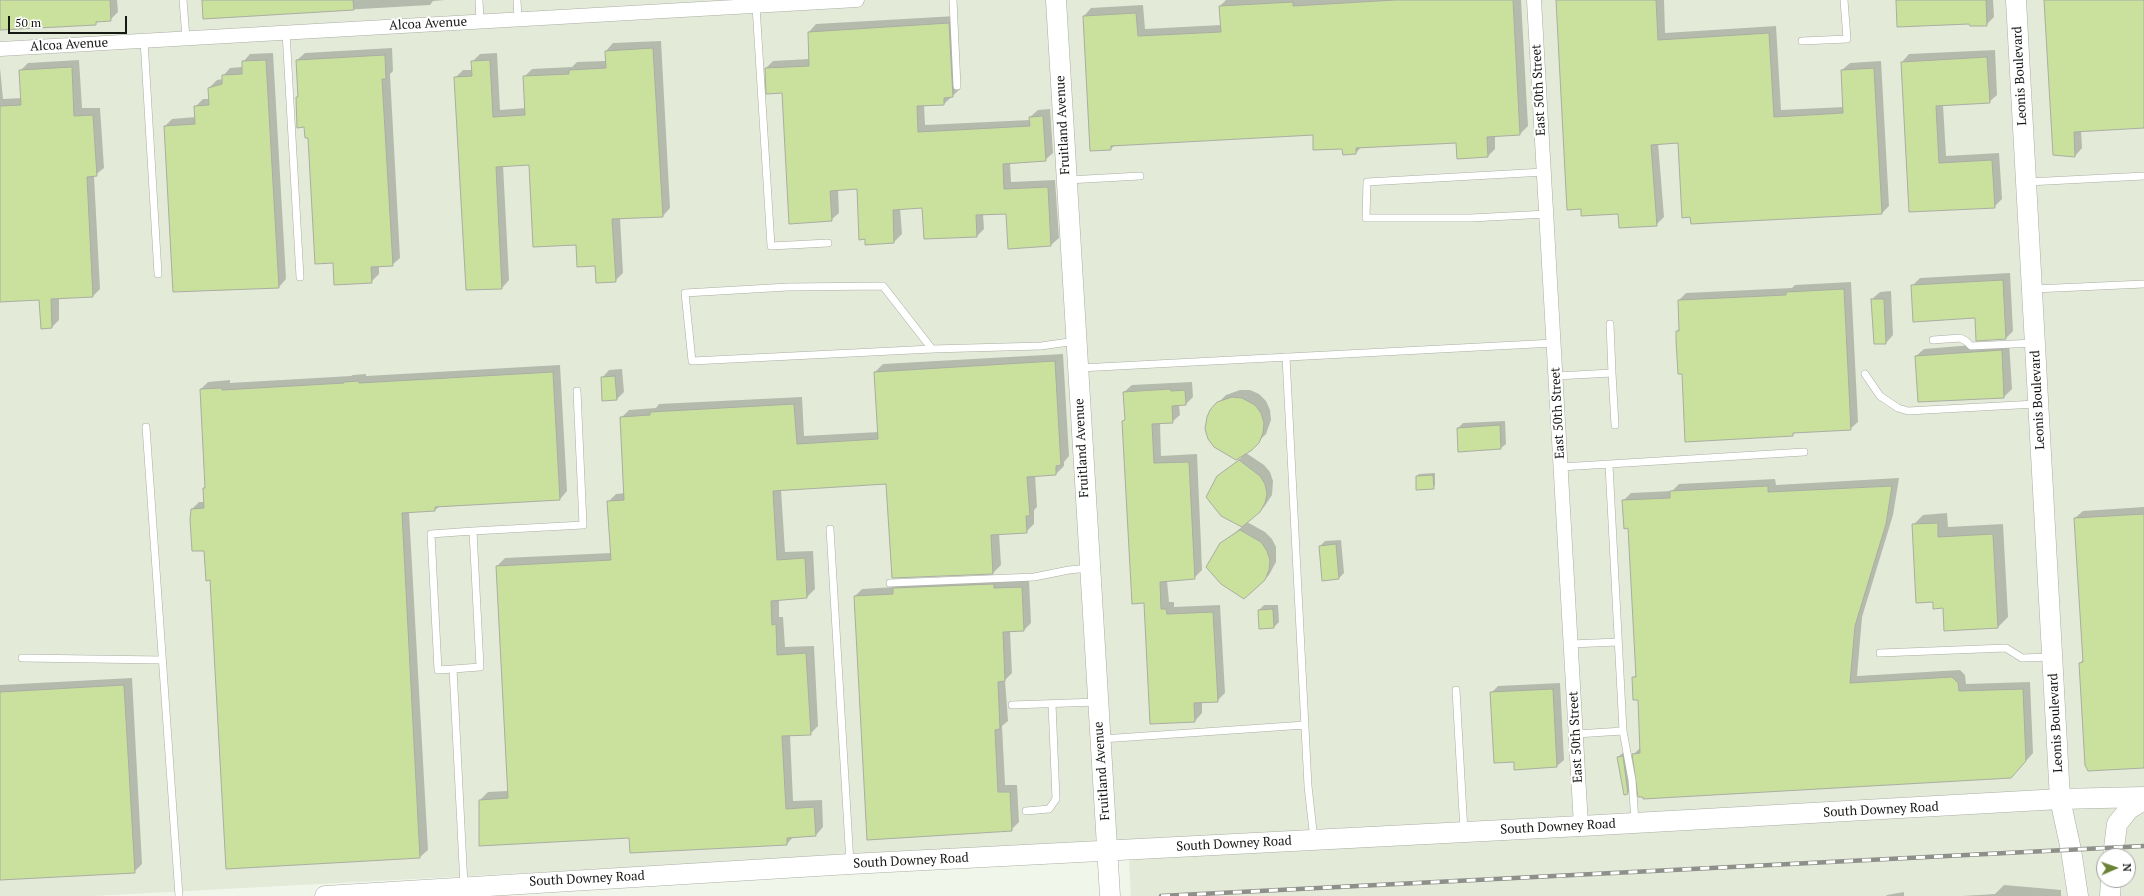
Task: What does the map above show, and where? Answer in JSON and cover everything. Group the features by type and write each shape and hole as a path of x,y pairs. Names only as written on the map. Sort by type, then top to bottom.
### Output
{"main road":[{"name":"Fruitland Avenue","path":"1056,0 1110,896"},
{"name":"Leonis Boulevard","path":"2016,0 2060,799 2071,850 2078,896"},
{"name":"South Downey Road","path":"325,896 464,886 850,864 1581,826 2060,799 2144,798"},
{"path":"2114,848 2117,824 2129,809 2144,798"}],"street":[{"name":"Alcoa Avenue","path":"0,49 480,22 815,1 857,0"},
{"name":"East 50th Street","path":"1534,0 1581,826"}],"lane":[{"path":"183,0 186,38"},
{"path":"479,0 480,22"},
{"path":"517,0 518,19"},
{"path":"953,0 957,86"},
{"path":"1802,41 1847,39 1844,0"},
{"path":"763,4 771,246 828,242"},
{"path":"286,32 300,277"},
{"path":"144,40 158,274"},
{"path":"1544,172 1367,182 1366,218 1471,218 1547,214"},
{"path":"1066,180 1140,176"},
{"path":"2026,182 2144,176"},
{"path":"2032,289 2144,284"},
{"path":"932,349 882,286 788,287 685,293 692,361 932,349 1041,346 1076,341"},
{"path":"1610,324 1615,425"},
{"path":"1933,340 1960,338 1971,346 2035,343"},
{"path":"1078,368 1554,343"},
{"path":"1286,357 1308,786 1314,840"},
{"path":"1556,376 1612,372"},
{"path":"1865,374 1880,396 1898,408 1908,411 2038,404"},
{"path":"474,531 480,667 438,670 431,534 474,531 583,525 577,391"},
{"path":"146,427 179,896"},
{"path":"1561,467 1804,452"},
{"path":"1609,465 1623,731 1632,780 1636,823"},
{"path":"830,529 850,864"},
{"path":"890,583 1034,577 1068,570 1090,568"},
{"path":"1571,644 1618,642"},
{"path":"1880,653 2006,648 2022,658 2052,657"},
{"path":"22,658 162,660"},
{"path":"453,669 464,886"},
{"path":"1456,690 1464,832"},
{"path":"1012,705 1098,702"},
{"path":"1026,811 1049,809 1056,799 1052,704"},
{"path":"1100,740 1305,725"},
{"path":"1576,734 1623,731"}],"shaded area":[{"path":"0,0 2144,0 2144,896 1131,896 1128,841 93,896 0,896"}],"building":[{"path":"0,0 110,0 111,21 96,22 96,25 0,30"},
{"path":"202,0 353,0 354,10 203,19"},
{"path":"1395,0 1513,0 1520,135 1487,137 1488,157 1457,159 1456,143 1356,148 1356,154 1343,155 1342,149 1313,150 1313,135 1111,146 1111,150 1090,151 1083,16 1136,13 1138,36 1221,32 1219,6 1293,2 1293,6"},
{"path":"1556,0 1656,0 1658,40 1769,33 1774,117 1843,113 1841,70 1874,68 1882,214 1691,224 1690,217 1682,218 1678,143 1651,145 1657,226 1619,228 1618,214 1581,216 1581,209 1567,210"},
{"path":"1896,0 1986,0 1987,26 1970,26 1969,24 1897,27"},
{"path":"2044,0 2144,0 2144,128 2074,132 2075,157 2053,155"},
{"path":"949,23 953,97 944,98 944,105 917,106 918,132 1030,126 1029,117 1043,116 1046,161 1003,164 1004,189 1048,187 1051,246 1008,249 1006,214 976,215 977,237 924,239 922,208 893,210 894,243 865,245 865,239 859,240 857,189 830,191 832,221 789,224 782,93 766,94 765,68 809,66 808,32"},
{"path":"653,48 663,217 612,219 616,282 596,283 595,266 577,267 576,245 533,247 529,165 496,167 502,289 466,290 454,77 472,76 471,61 490,60 493,117 525,115 523,76 569,74 569,70 606,68 605,51"},
{"path":"385,55 386,79 382,79 393,266 371,267 372,283 334,285 333,263 315,264 308,138 305,138 304,127 297,128 296,97 298,97 296,60"},
{"path":"1987,57 1990,103 1936,106 1939,163 1992,160 1995,208 1909,212 1901,62"},
{"path":"266,60 279,288 173,292 164,126 195,124 194,106 209,105 208,88 222,84 222,75 242,74 242,61"},
{"path":"72,67 74,116 93,115 97,176 87,177 93,297 51,299 52,328 41,329 39,300 0,302 0,106 21,105 19,70"},
{"path":"2003,280 2006,339 1976,341 1975,318 1913,322 1911,285"},
{"path":"1844,289 1851,430 1793,433 1793,436 1685,442 1682,374 1678,374 1676,340 1676,331 1679,331 1678,300 1786,295 1786,292"},
{"path":"1871,299 1884,299 1886,344 1874,344"},
{"path":"2002,350 2004,398 1918,402 1915,356"},
{"path":"1055,361 1061,465 1056,466 1056,475 1027,477 1030,516 1026,516 1027,533 991,535 993,574 892,578 886,484 773,491 777,560 805,558 807,598 771,601 772,625 776,624 777,655 806,653 811,735 782,736 786,809 814,807 816,836 787,838 787,845 630,853 629,838 479,846 479,800 508,798 496,566 611,560 607,501 624,500 620,417 650,415 650,412 794,404 797,444 878,439 874,372"},
{"path":"553,372 560,500 435,507 435,511 402,513 420,858 226,869 210,580 206,581 204,551 192,551 190,520 191,509 204,508 203,488 205,488 200,389 222,388 222,390 359,381 359,383"},
{"path":"615,376 617,400 602,401 601,377"},
{"path":"1170,389 1171,391 1185,390 1186,405 1172,406 1173,423 1152,424 1154,463 1189,462 1195,579 1160,582 1161,609 1166,609 1167,614 1213,612 1218,702 1194,703 1195,722 1150,724 1144,603 1132,604 1122,421 1125,420 1123,392"},
{"path":"1232,397 1242,398 1255,405 1261,413 1264,423 1263,433 1259,443 1252,450 1236,460 1214,447 1208,439 1205,429 1210,410 1217,402"},
{"path":"1500,425 1501,449 1458,452 1457,428"},
{"path":"1239,460 1260,476 1265,484 1267,494 1265,503 1260,512 1242,527 1221,516 1206,497 1217,476"},
{"path":"1433,475 1434,489 1416,490 1416,476"},
{"path":"1768,486 1768,492 1892,486 1886,524 1855,626 1850,683 1952,677 1958,683 1959,691 2023,689 2026,761 2011,778 1643,799 1643,797 1638,797 1632,754 1640,753 1638,700 1633,700 1632,677 1636,677 1628,528 1624,529 1622,500 1670,498 1670,491"},
{"path":"2144,514 2144,768 2088,771 2085,765 2079,663 2083,662 2074,518"},
{"path":"1938,523 1938,537 1993,534 1998,628 1944,631 1943,608 1933,609 1933,602 1916,603 1912,524"},
{"path":"1240,530 1261,542 1267,551 1270,560 1269,570 1265,580 1244,599 1221,584 1206,567 1220,543"},
{"path":"1336,544 1339,579 1322,581 1319,546"},
{"path":"994,584 994,588 1022,587 1024,631 1003,632 1005,681 998,682 1000,729 995,730 998,792 1010,792 1012,831 867,840 854,596 893,594 893,588"},
{"path":"1273,609 1274,628 1259,629 1258,610"},
{"path":"124,685 135,873 0,880 0,692"},
{"path":"1553,689 1557,767 1514,770 1514,762 1494,763 1490,692"},
{"path":"1623,756 1628,794 1624,795 1617,757"}],"railway":[{"path":"1161,896 2144,846"}]}
